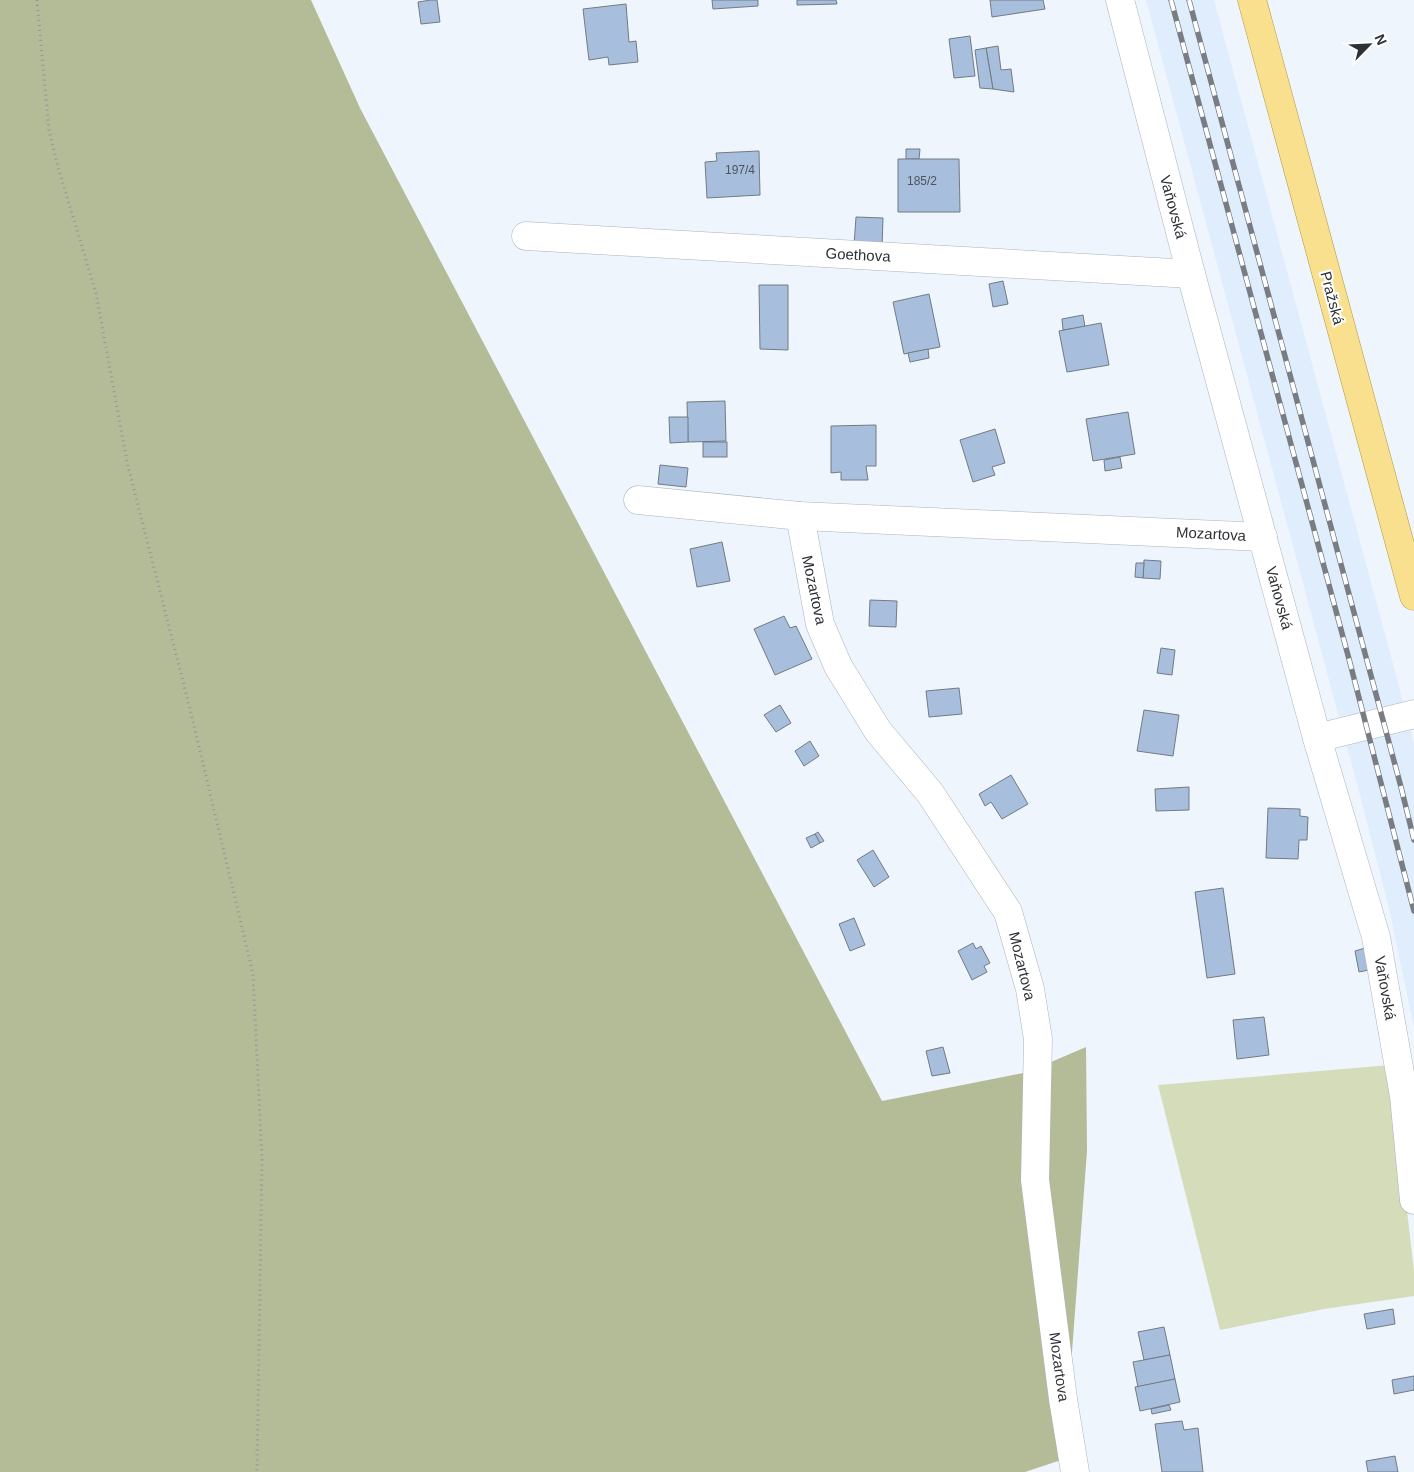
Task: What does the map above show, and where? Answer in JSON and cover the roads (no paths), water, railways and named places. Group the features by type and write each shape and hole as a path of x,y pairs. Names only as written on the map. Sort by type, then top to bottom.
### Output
{"main road":[{"name":"Pražská","path":"1252,0 1414,596"}],"street":[{"name":"Vaňovská","path":"1120,0 1191,274 1317,738 1376,937 1404,1096 1414,1200"},
{"name":"Goethova","path":"526,236 1191,274"},
{"name":"Mozartova","path":"638,500 800,516 1263,537"},
{"name":"Mozartova","path":"800,516 820,624 838,666 878,731 930,793 1008,912 1011,922 1030,989 1038,1039 1036,1180 1063,1399 1075,1472"},
{"path":"1317,738 1414,714"}],"railway":[{"path":"1171,0 1349,659 1414,911"},
{"path":"1189,0 1414,840"}]}
